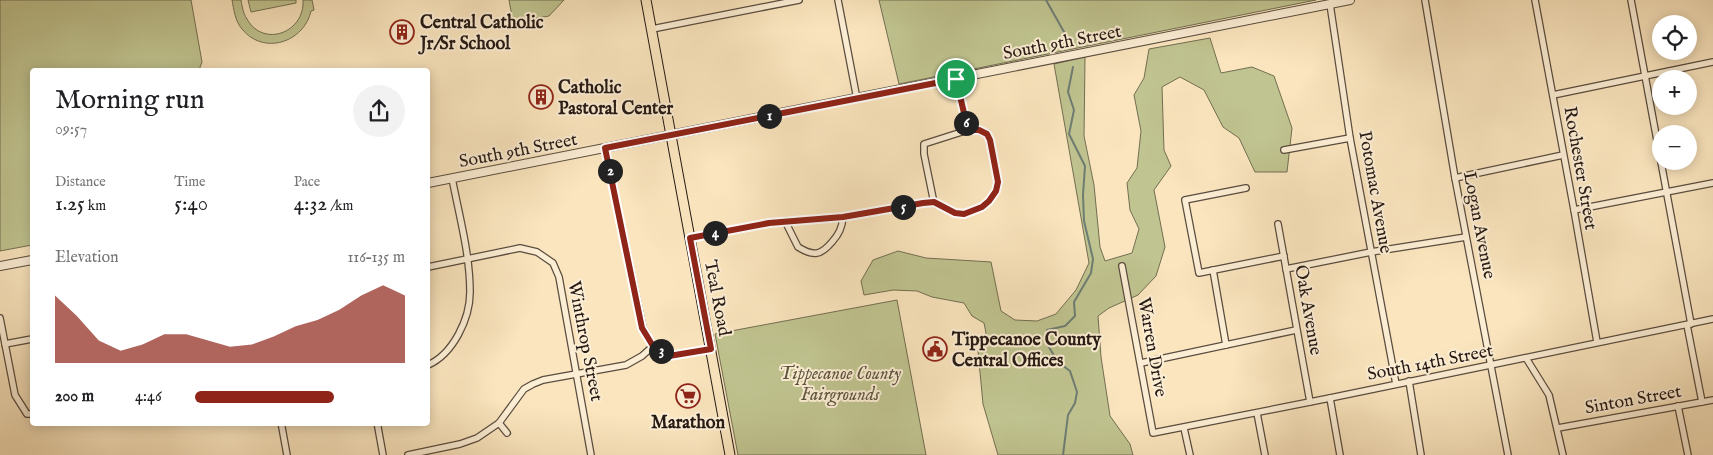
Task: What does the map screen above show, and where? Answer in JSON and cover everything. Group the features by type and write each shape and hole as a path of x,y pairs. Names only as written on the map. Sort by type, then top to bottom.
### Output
{"main road":[{"name":"Teal Road","path":"646,0 730,455"}],"street":[{"path":"652,29 799,0"},
{"path":"838,0 857,99"},
{"name":"South 9th Street","path":"430,183 1350,0"},
{"name":"Logan Avenue","path":"1424,0 1455,178 1508,455"},
{"name":"Rochester Street","path":"1535,0 1597,342"},
{"path":"1631,0 1667,193 1702,402"},
{"name":"Potomac Avenue","path":"1330,4 1350,138 1396,384"},
{"path":"1553,95 1713,62"},
{"path":"956,79 968,130"},
{"path":"690,238 785,221 843,217 934,202 955,213 964,214 982,207 996,191 998,182 990,140 987,134 979,130 968,130 924,144 924,154 934,202"},
{"path":"1284,150 1350,138"},
{"path":"605,148 642,328 653,346 669,356 711,349"},
{"path":"1455,178 1563,155"},
{"path":"430,364 454,344 466,315 470,294 467,258 452,178"},
{"path":"1574,210 1713,183"},
{"path":"1246,188 1185,200 1199,273 1284,256"},
{"path":"785,221 798,247 813,254 825,250 840,233 843,217"},
{"name":"Oak Avenue","path":"1278,224 1310,402"},
{"path":"1286,269 1371,252 1466,237"},
{"name":"Winthrop Street","path":"430,267 520,248 537,252 553,264 559,277 591,455"},
{"path":"0,266 30,260"},
{"name":"Warren Drive","path":"1122,266 1153,433"},
{"path":"1213,270 1226,345"},
{"path":"0,318 15,395 27,414 30,414"},
{"name":"South 14th Street","path":"1153,433 1713,320"},
{"path":"1140,363 1296,330"},
{"path":"5,344 30,339"},
{"path":"408,455 460,444 477,438 499,423 524,389 533,384 543,380 626,365 642,356 653,346"},
{"path":"1526,358 1549,395 1563,455"},
{"path":"1408,381 1421,455"},
{"path":"1330,398 1340,455"},
{"name":"Sinton Street","path":"1558,428 1713,400"},
{"path":"1678,406 1688,455"},
{"path":"1257,413 1265,455"},
{"path":"499,423 507,433"},
{"path":"282,426 286,455"},
{"path":"378,426 383,455"},
{"path":"1184,428 1190,455"}],"green space":[{"path":"0,0 191,0 202,62 200,68 30,68 30,245 0,251"},
{"path":"232,0 241,0 247,19 254,28 263,33 282,33 290,28 297,21 302,11 303,0 312,0 314,10 311,11 307,22 300,31 292,37 282,42 261,42 251,37 242,29 236,19"},
{"path":"248,0 296,0 296,3 251,12"},
{"path":"509,0 564,0 549,16 513,22"},
{"path":"879,0 1316,0 899,84"},
{"path":"1210,38 1221,73 1252,67 1274,76 1292,128 1287,172 1255,172 1239,138 1223,127 1204,90 1180,77 1162,87 1164,150 1171,166 1154,190 1165,247 1156,276 1138,295 1109,308 1098,316 1101,357 1110,416 1130,444 1133,455 998,455 983,404 978,351 986,333 984,323 972,316 964,303 932,297 917,291 893,290 864,295 861,281 873,260 898,251 926,258 991,262 1001,311 1015,320 1037,321 1056,314 1076,290 1089,263 1054,64 1085,57 1084,136 1094,185 1100,247 1105,261 1132,253 1139,229 1130,210 1127,183 1137,168 1141,131 1134,95 1144,78 1149,49"},
{"name":"Tippecanoe County Fairgrounds","path":"897,300 926,455 738,455 715,334"}],"waterway":[{"path":"1046,0 1068,39"},
{"path":"1063,455 1068,415 1075,403 1077,392 1070,371 1058,362 1047,344 1047,330 1065,326 1075,316 1074,302 1091,273 1093,259 1084,221 1085,166 1069,134 1074,110 1068,92 1073,67"}],"place":[{"name":"Central Catholic Jr/Sr School","path":"402,32"},
{"name":"Catholic Pastoral Center","path":"541,97"},
{"name":"Tippecanoe County Central Offices","path":"935,349"},
{"name":"Marathon","path":"688,396"}],"route":[{"path":"956,79 968,130 979,130 987,134 990,140 998,182 996,191 989,201 982,207 964,214 955,213 934,202 843,217 769,223 690,238 711,349 669,356 653,346 642,328 605,148 956,79"}]}
